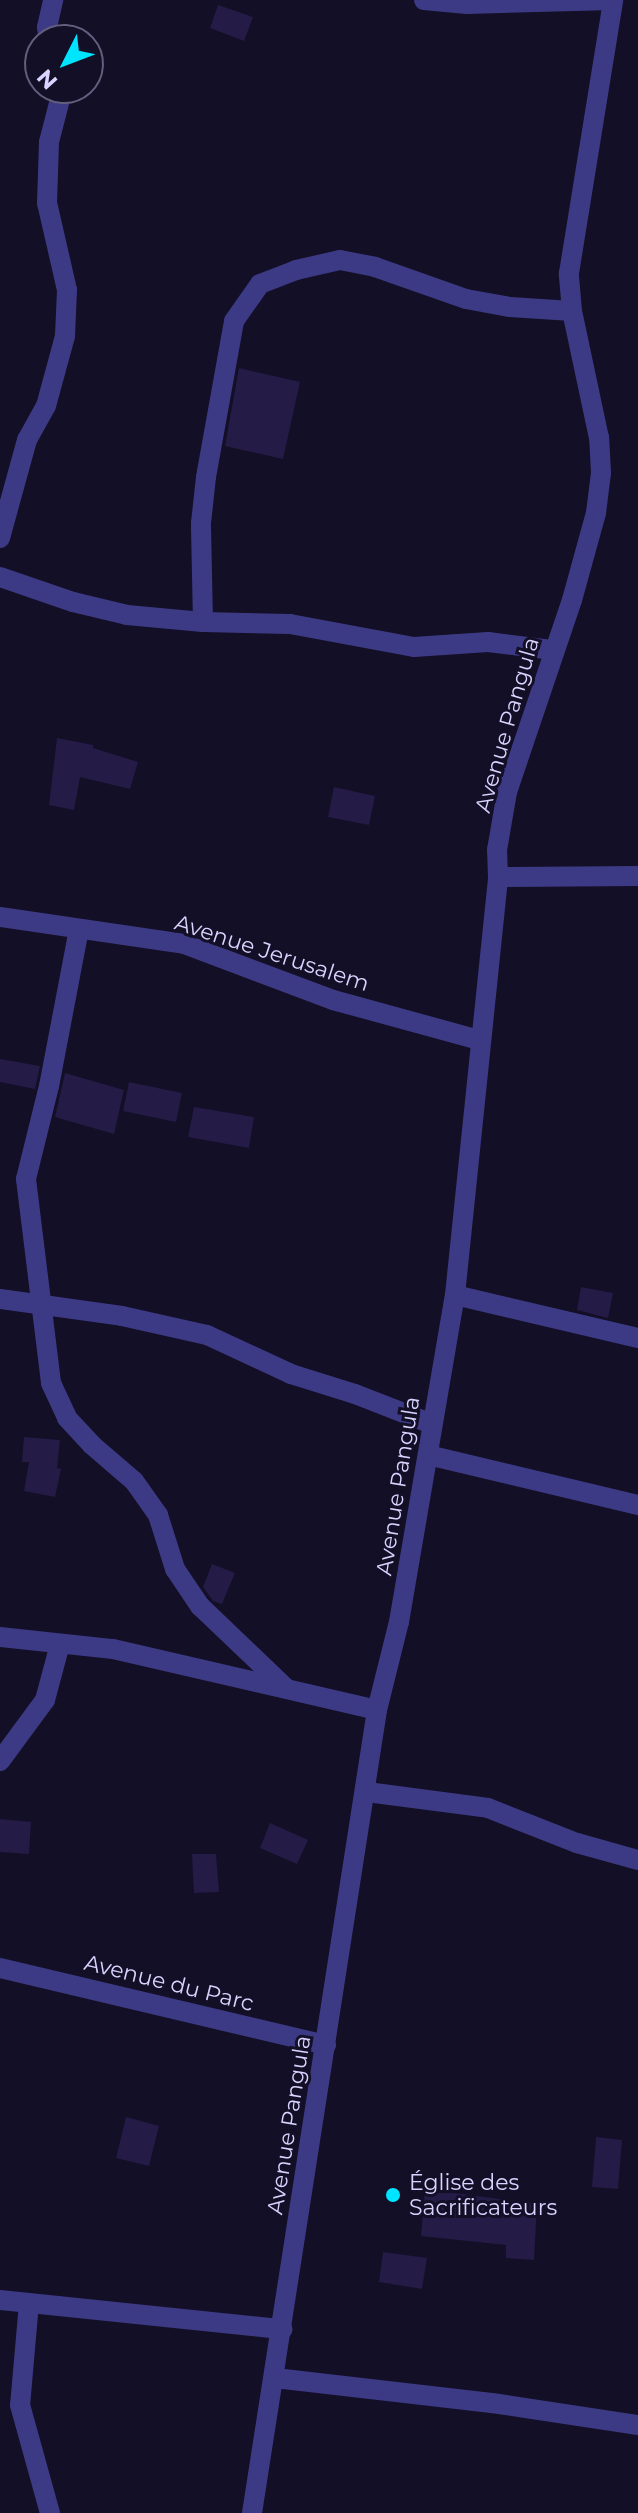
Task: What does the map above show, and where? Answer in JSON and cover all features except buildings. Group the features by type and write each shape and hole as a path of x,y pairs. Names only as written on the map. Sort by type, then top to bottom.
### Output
{"street":[{"path":"48,24 53,0"},
{"path":"424,0 467,4 613,0"},
{"name":"Avenue Pangula","path":"255,2512 367,1792 377,1710 399,1622 455,1295 498,877 497,850 507,792 589,544 601,473 591,386 572,311 569,273 613,0"},
{"path":"0,538 20,461 46,406 65,336 67,290 47,203 49,142 59,104"},
{"path":"203,622 201,523 206,477 234,321 260,284 296,270 340,260 375,267 466,299 510,307 572,311"},
{"path":"0,577 104,610 203,622 290,624 414,647 488,642 552,650"},
{"path":"498,877 638,876"},
{"name":"Avenue Jerusalem","path":"0,917 184,944 333,1000 479,1040"},
{"path":"79,929 49,1086 26,1179 51,1383 67,1418 134,1481 158,1515 175,1569 200,1606 287,1689"},
{"path":"455,1295 638,1338"},
{"path":"0,1299 122,1316 207,1335 291,1374 355,1394 432,1424"},
{"path":"428,1455 638,1505"},
{"path":"0,1637 113,1649 377,1710"},
{"path":"0,1761 45,1700 60,1644"},
{"path":"367,1792 488,1808 577,1843 638,1860"},
{"name":"Avenue du Parc","path":"0,1968 8,1967 326,2045"},
{"path":"0,2300 283,2329"},
{"path":"29,2303 20,2405 50,2513"},
{"path":"275,2378 492,2403 638,2425"}],"place":[{"name":"Église des Sacrificateurs","path":"393,2195"}]}
